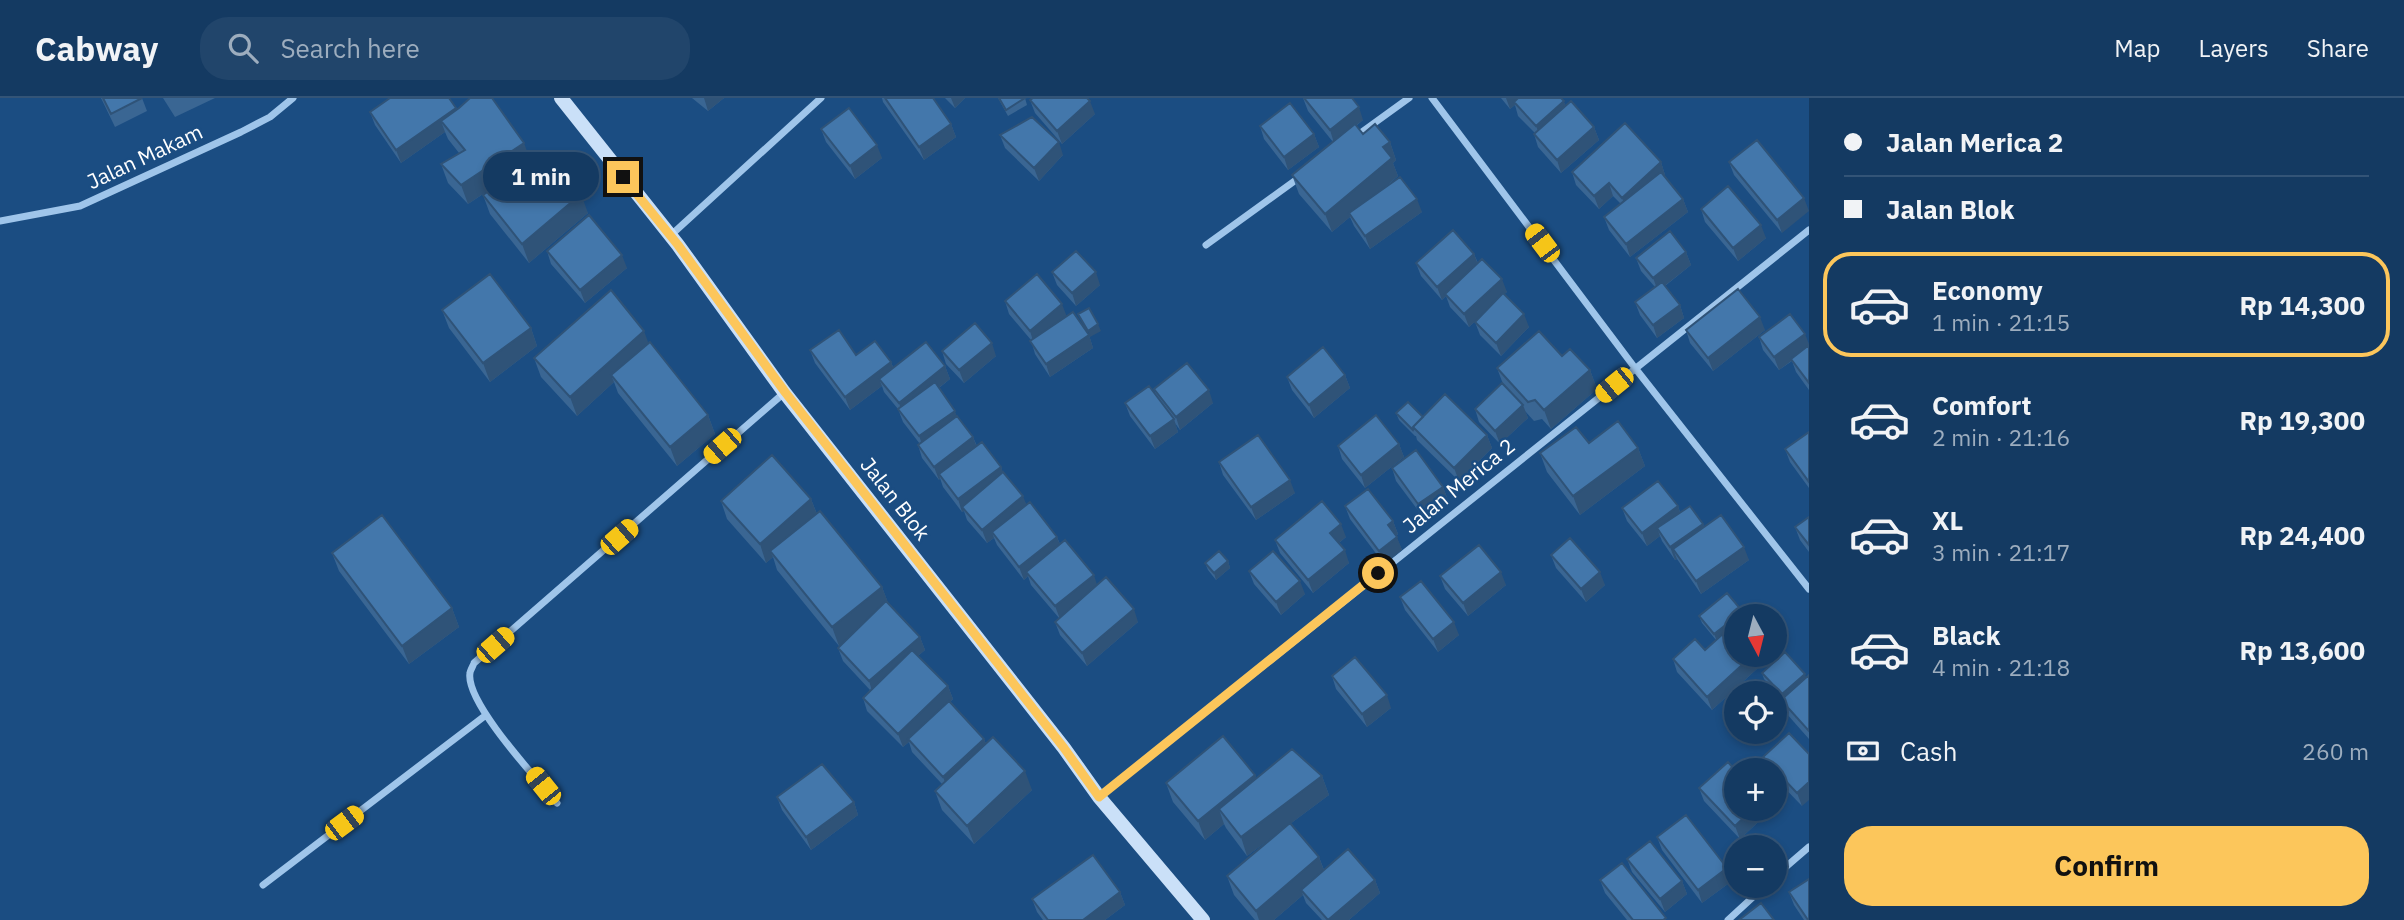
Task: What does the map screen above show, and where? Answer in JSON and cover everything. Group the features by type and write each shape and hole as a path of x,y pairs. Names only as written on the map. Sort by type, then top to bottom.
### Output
{"main road":[{"name":"Jalan Blok","path":"561,98 670,236 785,392 1064,748 1099,797 1203,920"}],"street":[{"name":"Jalan Makam","path":"0,221 80,206 242,132 271,117 293,98"},
{"path":"670,236 821,98"},
{"path":"1352,139 1409,98"},
{"path":"1432,98 1635,368 1809,589"},
{"path":"1206,245 1307,172"},
{"name":"Jalan Merica 2","path":"1099,797 1809,230"},
{"path":"557,803 486,715 471,682 470,672 474,663 785,392"},
{"path":"262,885 486,715"},
{"path":"1787,866 1809,847"},
{"path":"1728,920 1752,898"}],"building":[{"path":"103,98 142,98 111,114"},
{"path":"390,98 449,98 456,108 396,150 370,112"},
{"path":"470,98 492,98 524,143 461,185 441,164 465,150 441,121"},
{"path":"885,98 933,98 951,124 919,147"},
{"path":"999,98 1025,98 1006,110"},
{"path":"1087,98 1090,101 1057,131 1030,100"},
{"path":"1304,98 1352,98 1359,107 1330,130"},
{"path":"1518,98 1561,98 1564,101 1536,126 1514,102"},
{"path":"1571,101 1594,127 1557,160 1534,134"},
{"path":"1290,103 1314,134 1284,157 1260,126"},
{"path":"849,108 877,145 850,166 821,129"},
{"path":"1032,117 1059,142 1034,168 1000,135"},
{"path":"1625,123 1661,162 1622,198 1609,183 1594,196 1572,172"},
{"path":"1355,124 1363,134 1375,124 1390,142 1383,147 1392,158 1325,214 1292,175"},
{"path":"1757,140 1804,198 1777,220 1729,162"},
{"path":"539,156 581,194 522,244 483,195"},
{"path":"1661,172 1683,199 1626,244 1604,217"},
{"path":"1400,177 1417,199 1365,236 1349,213"},
{"path":"1728,186 1761,225 1733,248 1701,209"},
{"path":"589,215 622,255 580,290 547,251"},
{"path":"1453,230 1474,254 1437,287 1416,263"},
{"path":"1670,231 1686,252 1653,278 1636,258"},
{"path":"1076,251 1096,272 1072,293 1052,272"},
{"path":"1482,259 1502,279 1464,314 1445,294"},
{"path":"490,274 531,328 483,363 442,310"},
{"path":"1037,274 1062,304 1030,331 1005,301"},
{"path":"1662,282 1680,305 1653,325 1635,302"},
{"path":"1738,289 1760,317 1708,358 1686,330"},
{"path":"611,290 644,331 570,397 534,358"},
{"path":"1503,293 1524,314 1496,343 1475,322"},
{"path":"1089,308 1098,324 1088,331 1078,314"},
{"path":"1073,312 1089,335 1046,364 1030,341"},
{"path":"1790,314 1805,334 1774,357 1759,337"},
{"path":"975,323 992,343 959,370 942,351"},
{"path":"839,330 856,355 875,341 891,362 845,397 810,350"},
{"path":"1539,331 1562,356 1570,349 1590,370 1544,410 1535,400 1528,402 1497,368"},
{"path":"650,342 708,415 670,447 611,375"},
{"path":"926,342 945,366 899,403 879,379"},
{"path":"1809,345 1809,383 1791,359"},
{"path":"1323,347 1345,375 1309,405 1287,377"},
{"path":"1187,363 1209,390 1176,417 1154,389"},
{"path":"935,382 955,411 919,436 898,409"},
{"path":"1502,383 1523,405 1495,431 1475,409"},
{"path":"1149,386 1174,419 1150,436 1125,403"},
{"path":"1445,394 1487,435 1454,468 1413,427"},
{"path":"1408,402 1423,417 1413,430 1396,413"},
{"path":"1376,415 1399,444 1361,475 1338,446"},
{"path":"957,416 973,437 934,467 918,445"},
{"path":"1618,421 1638,448 1573,496 1540,453 1576,427 1589,443"},
{"path":"1809,432 1809,482 1785,449"},
{"path":"1258,435 1290,480 1251,507 1219,462"},
{"path":"982,442 1001,467 958,499 939,474"},
{"path":"1416,450 1443,487 1418,504 1392,468"},
{"path":"772,455 811,499 760,544 721,501"},
{"path":"1003,472 1023,496 982,530 962,507"},
{"path":"1658,481 1678,506 1642,533 1622,508"},
{"path":"1368,489 1393,521 1388,525 1397,537 1379,551 1345,506"},
{"path":"1322,501 1341,524 1330,533 1345,550 1308,580 1275,540"},
{"path":"1030,502 1057,537 1019,567 992,532"},
{"path":"1690,506 1703,524 1670,547 1657,528"},
{"path":"820,511 882,587 832,627 770,551"},
{"path":"382,515 452,608 402,646 332,553"},
{"path":"1721,515 1744,547 1696,581 1673,549"},
{"path":"1809,517 1809,545 1795,527"},
{"path":"1570,538 1600,572 1581,589 1551,555"},
{"path":"1065,540 1094,575 1055,606 1026,572"},
{"path":"1479,545 1501,572 1463,603 1440,576"},
{"path":"1219,551 1228,561 1214,573 1205,563"},
{"path":"1273,551 1300,581 1276,602 1249,571"},
{"path":"1106,577 1134,609 1082,653 1055,622"},
{"path":"1421,581 1454,622 1433,639 1400,597"},
{"path":"1727,593 1736,604 1724,604 1724,626 1714,634 1699,616"},
{"path":"886,601 920,637 869,681 838,648"},
{"path":"1724,633 1724,667 1740,667 1707,697 1673,659 1695,639 1705,650"},
{"path":"912,650 948,686 898,734 863,698"},
{"path":"1787,654 1805,674 1787,690 1787,681 1770,681 1762,673 1769,667 1787,667"},
{"path":"1355,657 1387,695 1362,714 1332,676"},
{"path":"1809,675 1809,731 1787,707 1787,695"},
{"path":"949,701 984,739 943,777 908,739"},
{"path":"1789,733 1809,754 1809,782 1797,793 1787,782 1787,758 1763,757 1777,744 1787,744"},
{"path":"1223,736 1255,775 1198,821 1166,783"},
{"path":"993,737 1025,771 967,826 935,791"},
{"path":"1292,749 1322,776 1241,837 1219,809"},
{"path":"822,764 854,802 806,837 777,797"},
{"path":"1724,766 1724,814 1699,788"},
{"path":"1686,815 1724,864 1724,870 1698,890 1657,837"},
{"path":"1290,823 1319,857 1256,911 1227,876"},
{"path":"1650,841 1682,881 1660,899 1627,859"},
{"path":"1348,849 1375,880 1328,920 1301,890"},
{"path":"1093,855 1120,892 1083,920 1048,920 1032,899"},
{"path":"1622,863 1666,918 1633,920 1600,880"},
{"path":"1809,879 1809,920 1808,920 1789,892"},
{"path":"1761,903 1774,920 1739,920"}],"route":[{"path":"623,177 678,245 785,392 1064,748 1099,797 1378,573"}]}
